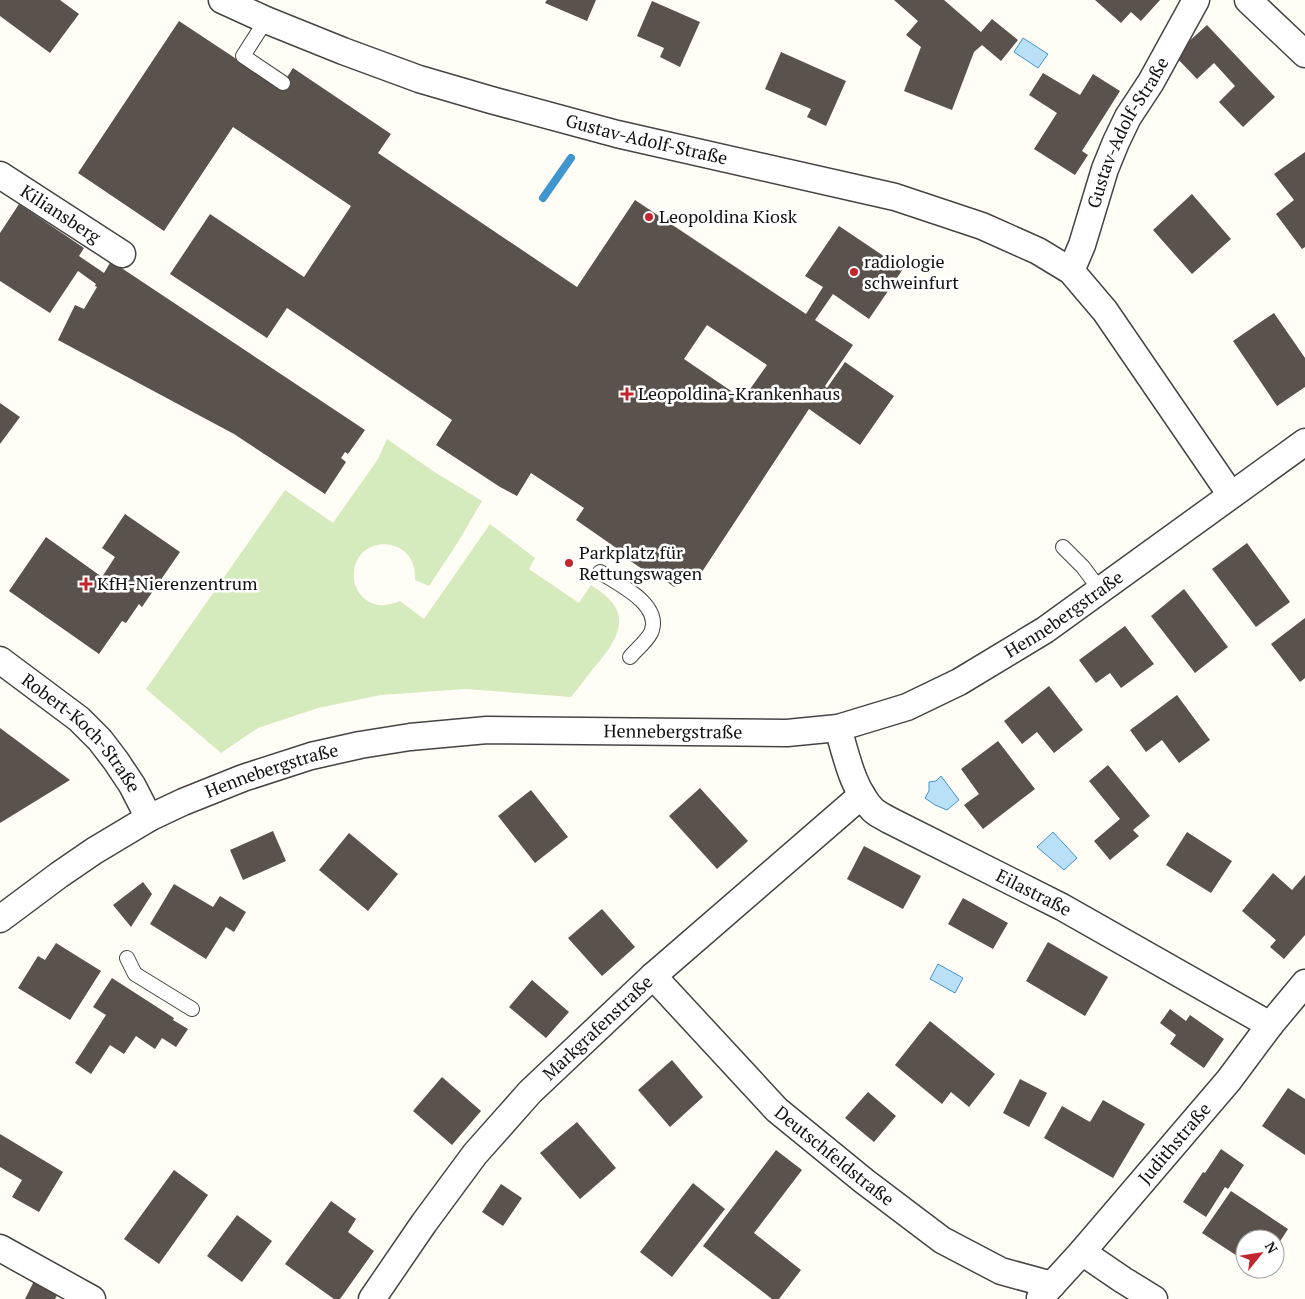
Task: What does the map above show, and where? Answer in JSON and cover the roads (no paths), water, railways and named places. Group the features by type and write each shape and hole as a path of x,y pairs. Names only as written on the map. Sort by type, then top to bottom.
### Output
{"street":[{"name":"Gustav-Adolf-Straße","path":"222,0 343,51 419,79 617,134 895,197 982,226 1038,251 1071,271 1105,311 1231,495"},
{"name":"Gustav-Adolf-Straße","path":"1071,271 1082,245 1105,169 1116,142 1128,117 1151,82 1196,0"},
{"path":"1248,0 1305,54"},
{"name":"Kiliansberg","path":"0,175 122,254"},
{"name":"Hennebergstraße","path":"0,919 58,874 149,818 243,778 311,756 410,737 487,730 787,733 838,728 907,707 959,682 1045,630 1305,442"},
{"name":"Robert-Koch-Straße","path":"0,660 79,720 100,740 132,785 149,818"},
{"name":"Eilastraße","path":"838,728 850,770 862,795 874,811 1062,907 1270,1025"},
{"name":"Markgrafenstraße","path":"372,1299 424,1223 470,1161 530,1092 653,976 862,795"},
{"name":"Deutschfeldstraße","path":"653,976 777,1110 864,1180 942,1240 1046,1292"},
{"name":"Judithstraße","path":"1046,1292 1229,1080 1270,1025 1305,983"},
{"path":"0,1248 92,1299"},
{"path":"1082,1252 1154,1299"}],"lane":[{"path":"266,20 243,56 283,83"},
{"path":"1063,547 1083,567 1100,590"},
{"path":"600,572 644,602 650,611 653,622 652,630 630,657"},
{"path":"127,958 135,974 192,1009"}],"water":[{"path":"1023,38 1048,54 1038,68 1014,52"},
{"path":"941,776 959,800 947,810 925,798 929,791 929,782 936,781"},
{"path":"1053,832 1077,858 1064,870 1037,847"},
{"path":"938,964 963,978 955,993 930,979"}],"waterway":[{"path":"543,198 571,158"}],"place":[{"name":"Leopoldina Kiosk","path":"649,217"},
{"name":"radiologie schweinfurt","path":"854,272"},
{"name":"Leopoldina-Krankenhaus","path":"627,394"},
{"name":"Parkplatz für Rettungswagen","path":"569,563"},
{"name":"KfH-Nierenzentrum","path":"86,584"}]}
